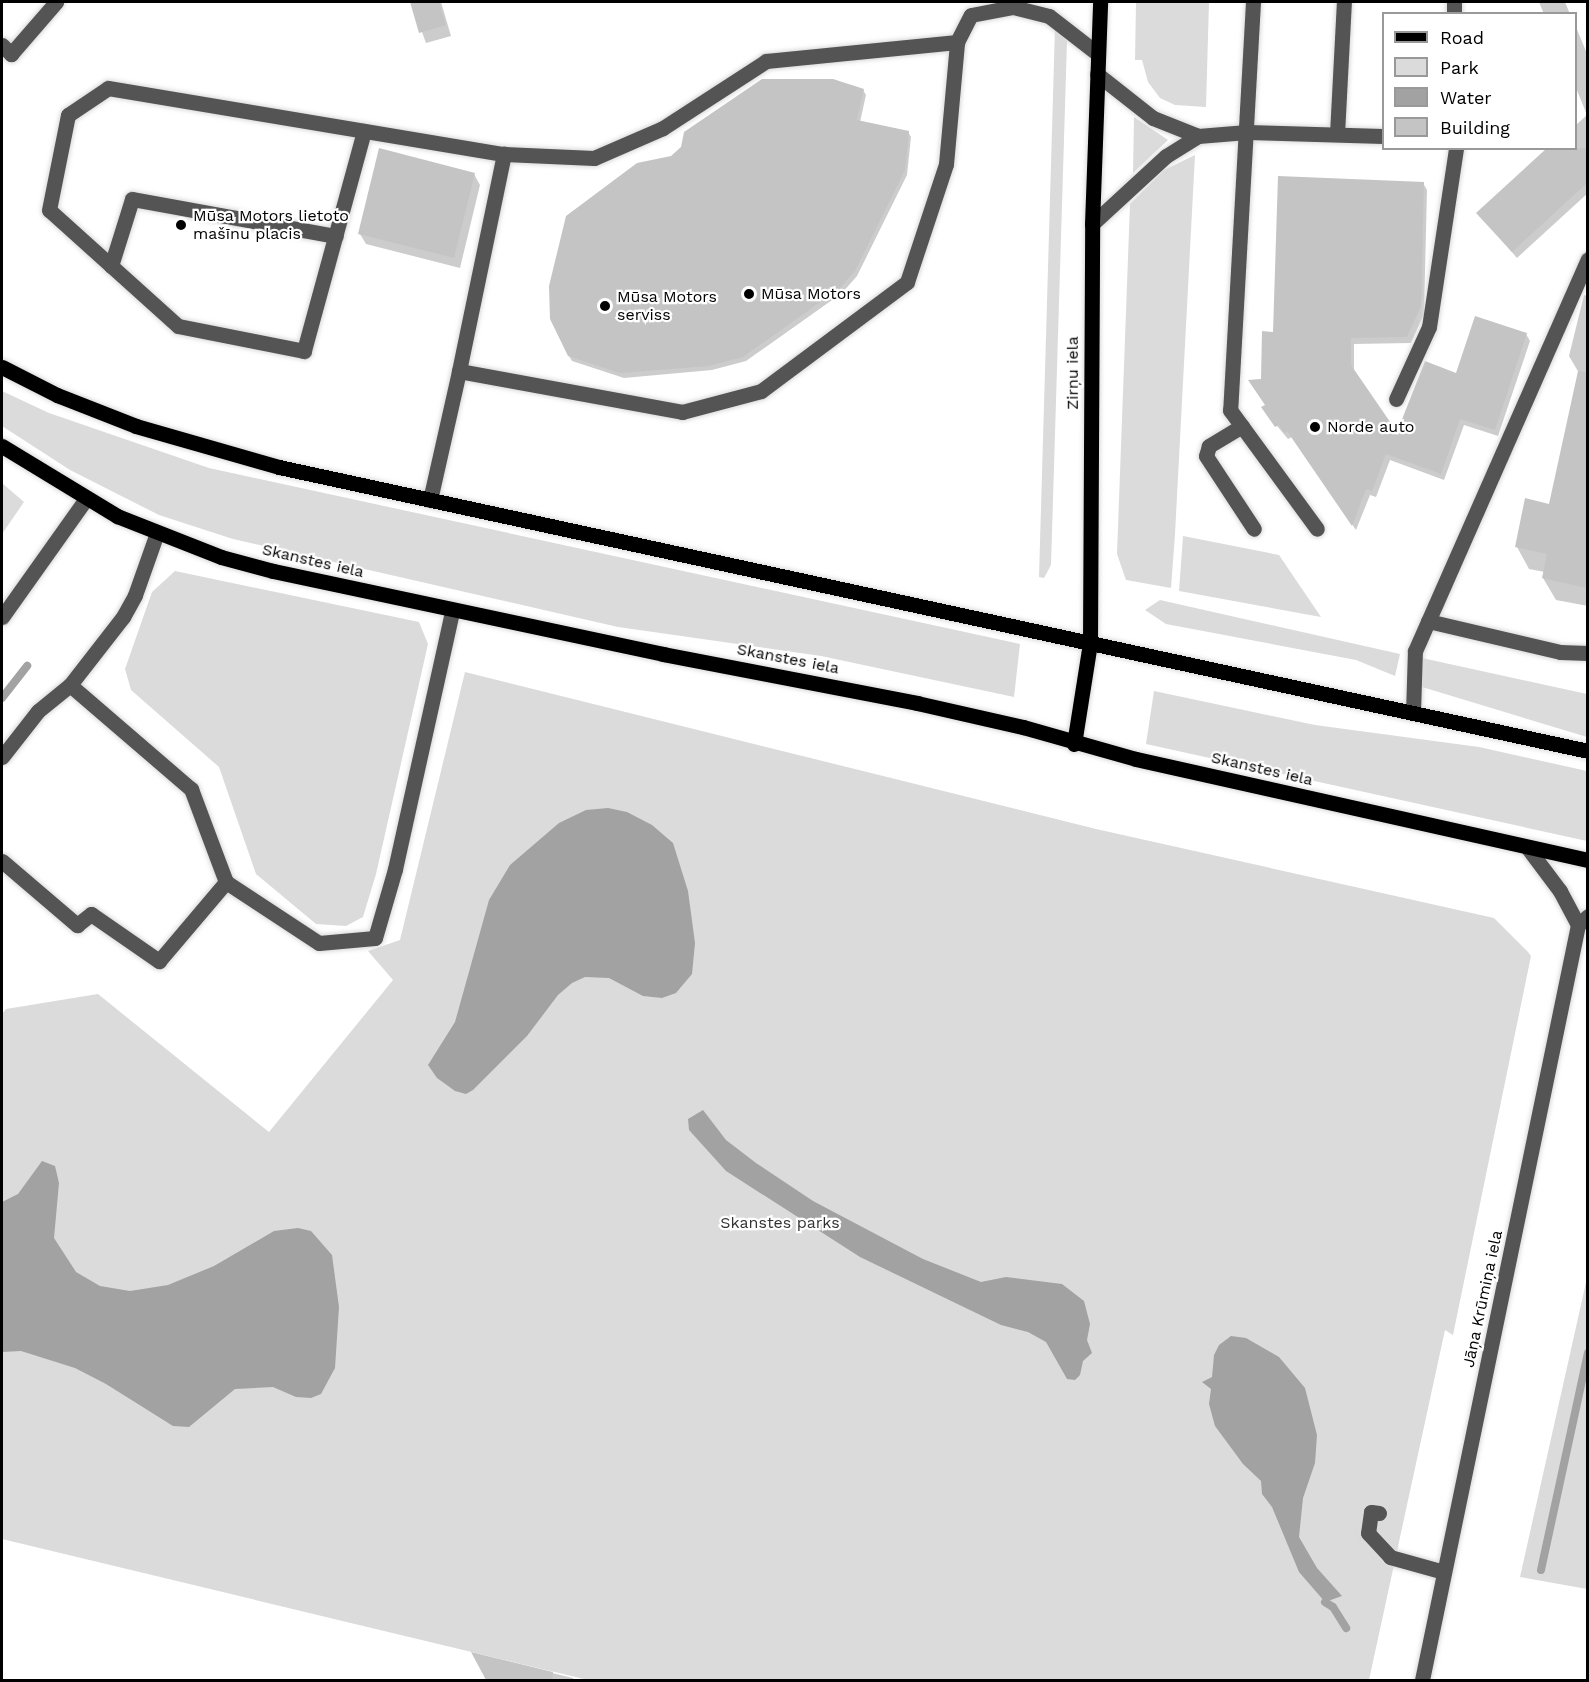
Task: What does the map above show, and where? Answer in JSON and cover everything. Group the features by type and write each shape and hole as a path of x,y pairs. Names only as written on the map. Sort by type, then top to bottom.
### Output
{"main road":[{"name":"Zirņu iela","path":"1074,744 1090,643 1092,224 1100,2"},
{"path":"2,367 57,395 201,446 430,500 1587,751"},
{"name":"Skanstes iela","path":"2,446 86,499 157,533 273,571 452,611 884,696 1023,727 1074,744 1587,860"}],"street":[{"path":"2,45 11,54 56,2"},
{"path":"1253,2 1230,410 1317,529"},
{"path":"1337,134 1344,2"},
{"path":"459,371 682,412 761,391 907,282 946,164 957,42 971,15 1016,4 1049,16 1098,54"},
{"path":"364,130 304,351 178,326 48,210 68,115 108,88 364,130 504,154 594,158 663,128 766,61 957,42"},
{"path":"1097,74 1153,117 1198,136"},
{"path":"1092,224 1166,156 1198,136 1247,132 1382,136"},
{"path":"1396,399 1429,327 1456,150"},
{"path":"430,500 504,154"},
{"path":"111,267 132,199 336,236"},
{"path":"1413,713 1415,651 1587,259"},
{"path":"1242,426 1209,447 1206,456 1254,529"},
{"path":"2,617 86,499"},
{"path":"2,757 38,711 70,685 123,617 135,595 157,533"},
{"path":"70,685 191,789 226,882 320,943 375,938 395,869 452,611"},
{"path":"1428,621 1560,652 1587,653"},
{"name":"Jāņa Krūmiņa iela","path":"1422,1680 1583,921 1527,847"},
{"path":"2,861 77,926 91,914 159,962 226,882"},
{"path":"1379,1513 1371,1512 1368,1533 1390,1557 1444,1572"}],"green space":[{"path":"1136,2 1209,2 1206,107 1175,105 1160,98 1148,82 1142,60 1135,60"},
{"path":"1055,27 1067,41 1051,565 1044,578 1039,577"},
{"path":"1134,117 1168,140 1133,173"},
{"path":"1195,155 1171,588 1126,580 1117,554 1130,204 1164,170"},
{"path":"2,391 49,413 209,468 1020,644 1014,697 821,656 618,627 233,539 159,515 70,470 2,426"},
{"path":"2,483 24,502 2,534"},
{"path":"1183,536 1279,555 1321,617 1179,591"},
{"path":"175,571 419,622 428,644 376,874 363,917 346,926 316,924 256,874 219,767 131,690 125,669 152,592"},
{"path":"1160,600 1400,654 1395,676 1356,660 1166,624 1145,610"},
{"path":"1422,658 1587,694 1587,737 1422,687"},
{"name":"Skanstes parks","path":"465,672 1096,829 1494,918 1528,952 1531,956 1453,1335 1445,1330 1369,1680 588,1680 2,1539 2,1014 6,1009 98,994 269,1132 393,980 368,951 400,940"},
{"path":"1154,691 1315,725 1479,747 1587,771 1587,841 1146,744"},
{"path":"1587,1278 1587,1589 1520,1577"}],"water":[{"path":"608,808 627,812 652,825 673,843 688,891 695,943 692,974 676,993 662,998 643,996 609,978 585,977 572,983 558,995 527,1036 473,1090 466,1094 455,1091 437,1078 428,1065 455,1022 489,900 510,865 559,823 586,810"},
{"path":"703,1110 726,1140 756,1163 813,1201 923,1259 981,1282 1006,1277 1062,1284 1084,1301 1090,1324 1087,1340 1092,1353 1083,1361 1080,1375 1075,1380 1067,1379 1046,1342 1028,1332 1001,1325 860,1257 726,1171 689,1130 688,1119"},
{"path":"42,1161 55,1166 59,1183 54,1238 76,1272 100,1286 130,1291 168,1285 214,1266 274,1231 298,1228 311,1231 332,1255 339,1307 335,1368 321,1394 311,1398 296,1397 273,1387 235,1389 189,1427 173,1426 106,1384 75,1368 21,1351 2,1352 2,1202 18,1194"},
{"path":"1231,1336 1246,1338 1279,1357 1305,1388 1317,1435 1315,1463 1303,1498 1299,1537 1317,1568 1342,1596 1325,1602 1299,1572 1272,1507 1262,1494 1261,1481 1243,1464 1215,1426 1209,1404 1211,1389 1202,1382 1212,1377 1214,1355 1219,1345"}],"building":[{"path":"410,2 439,2 446,25 419,33"},
{"path":"762,79 833,79 864,89 857,120 909,131 905,170 855,271 840,288 743,357 709,366 620,373 568,356 550,319 549,286 566,216 637,163 671,156 681,147 684,132"},
{"path":"379,148 475,173 454,258 358,234"},
{"path":"1587,148 1587,183 1512,252 1476,213 1545,150"},
{"path":"1278,176 1424,182 1421,306 1407,337 1351,338 1351,365 1397,432 1425,361 1456,373 1475,316 1527,333 1495,430 1460,419 1441,474 1386,454 1372,491 1366,489 1352,526 1287,431 1284,433 1279,425 1275,427 1261,407 1265,405 1248,380 1261,379 1262,331 1273,332"},
{"path":"1578,371 1587,372 1587,588 1542,578 1547,554 1515,547 1525,498 1549,504"},
{"path":"471,1652 553,1672 552,1680 486,1680"}],"waterway":[{"path":"2,698 27,666"},
{"path":"1541,1570 1588,1353"},
{"path":"1325,1602 1333,1607 1346,1628"}],"place":[{"name":"Mūsa Motors lietoto mašīnu placis","path":"181,225"},
{"name":"Mūsa Motors","path":"749,294"},
{"name":"Mūsa Motors serviss","path":"605,306"},
{"name":"Norde auto","path":"1315,427"}]}
